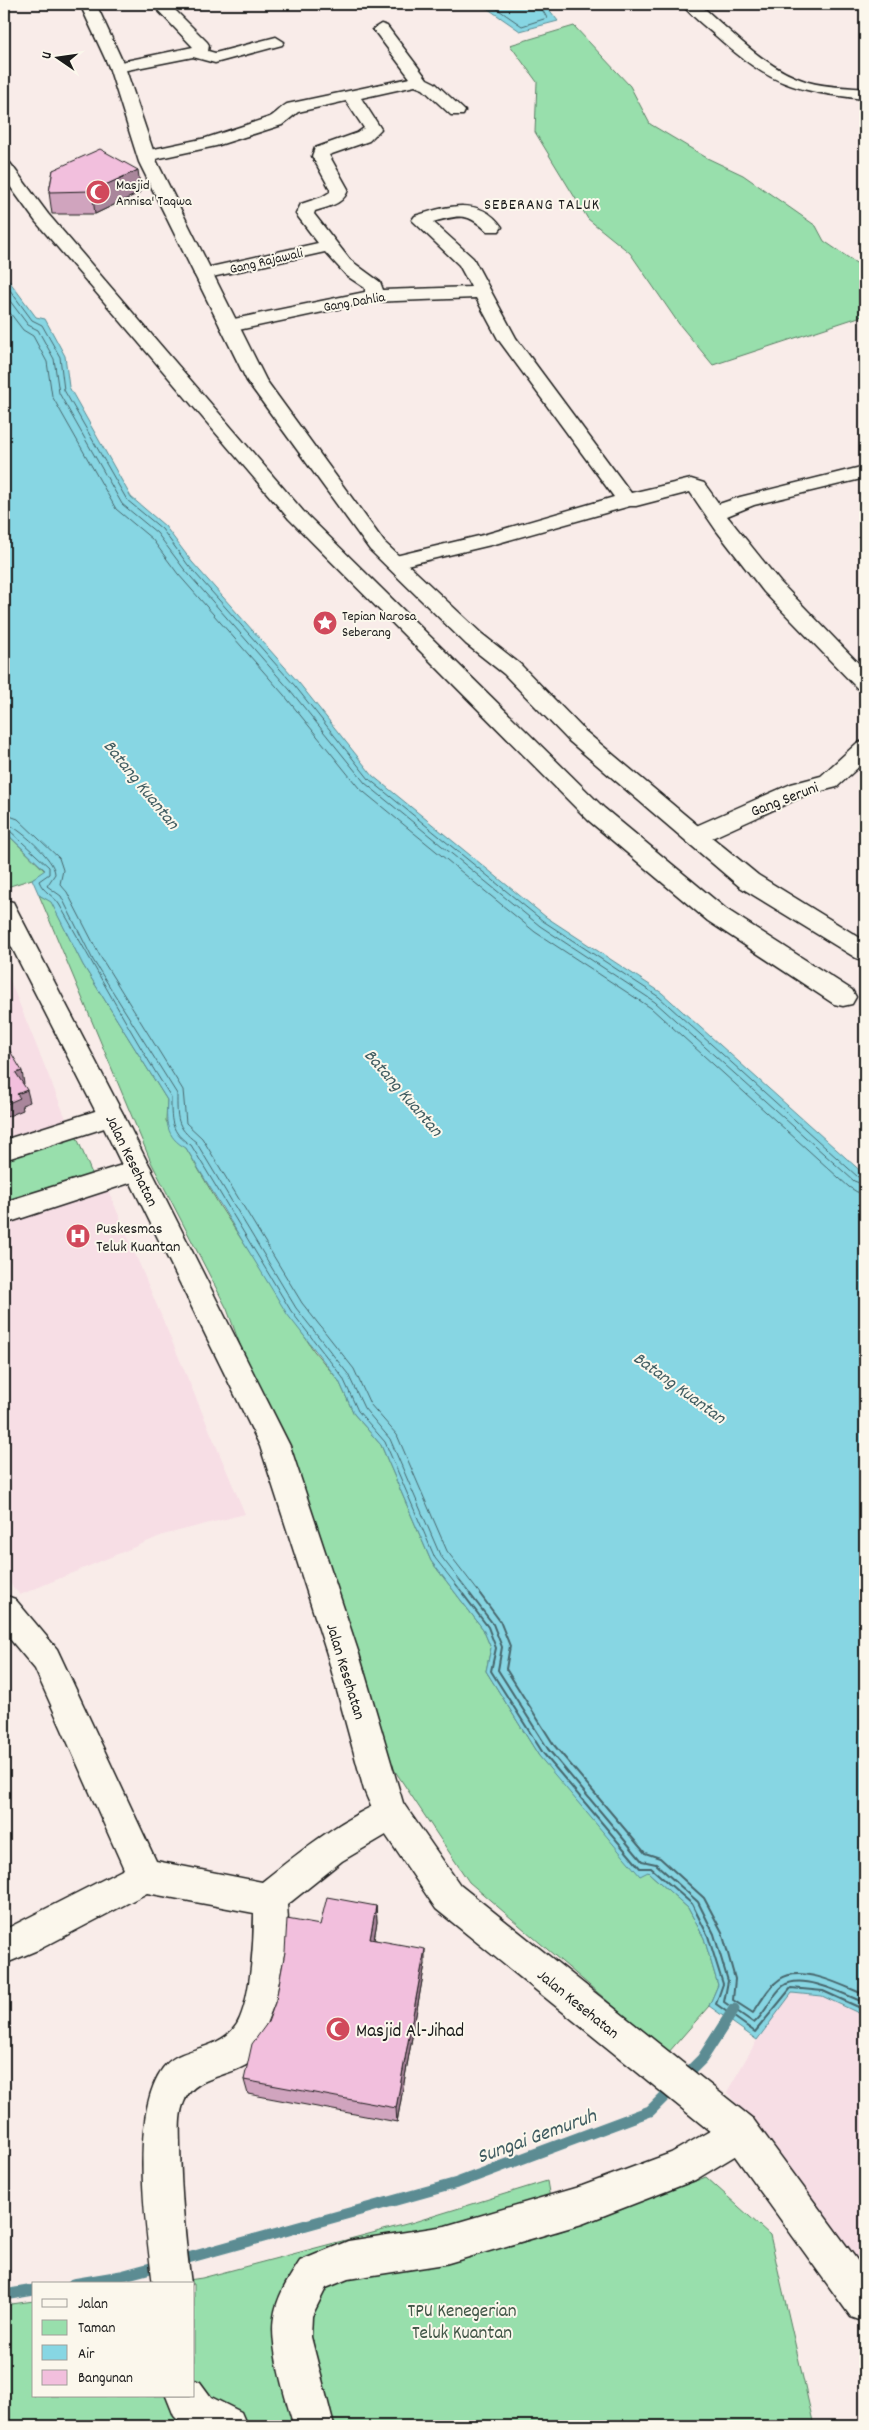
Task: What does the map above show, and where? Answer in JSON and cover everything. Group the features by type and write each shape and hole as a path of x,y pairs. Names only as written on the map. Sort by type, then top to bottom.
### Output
{"street":[{"path":"88,4 117,67 146,156 256,381 377,546 474,639 512,669 577,736 749,881 861,945"},
{"path":"160,4 201,45 201,49 197,53"},
{"path":"690,4 747,53 773,72 801,85 865,94"},
{"path":"381,29 419,79 417,81"},
{"path":"117,67 176,55 197,53 215,58 276,42"},
{"path":"146,156 210,142 276,121 283,117 286,111 293,108 417,81 429,86 458,111"},
{"path":"351,96 373,129 363,137 330,147 321,152 320,156 339,189 338,194 307,208 306,214 328,246 350,270 374,286 374,295"},
{"path":"4,167 42,218 296,515 596,814 718,915 843,997"},
{"path":"493,227 486,220 459,208 421,220 467,262 507,339 536,381 627,500"},
{"name":"Gang Rajawali","path":"203,274 328,246"},
{"name":"Gang Dahlia","path":"229,326 320,307 347,299 374,295 482,292"},
{"path":"715,512 747,501 865,472"},
{"path":"394,562 488,540 627,500 636,500 691,485 696,487 715,512 722,526 772,588 865,683"},
{"name":"Gang Seruni","path":"695,836 799,789 829,782 865,748"},
{"name":"Jalan Kesehatan","path":"4,908 111,1116 275,1446 343,1654 381,1790 390,1814 448,1897 619,2036 711,2106 740,2132 865,2303"},
{"path":"4,1150 111,1116"},
{"path":"4,1213 138,1170"},
{"path":"4,1610 46,1659 145,1876"},
{"path":"266,1900 330,1848 390,1814"},
{"path":"4,1947 28,1938 145,1876 266,1900 270,1904 271,1921 265,1979 256,2026 244,2044 229,2055 179,2074 168,2094 164,2111 162,2140 163,2216 172,2282"},
{"path":"314,2426 307,2404 292,2337 293,2316 299,2298 313,2274 348,2260 445,2245 582,2204 682,2167 740,2132"},
{"path":"186,2398 197,2411 227,2426"}],"shaded area":[{"path":"4,966 67,1121 4,1140"},
{"path":"106,1185 245,1514 163,1535 20,1595 4,1577 4,1217"},
{"path":"792,1993 822,1996 865,2016 865,2272 727,2092 757,2040"}],"green space":[{"path":"574,26 630,86 650,124 707,158 743,175 816,226 824,241 865,269 865,315 713,365 679,324 630,253 588,219 535,132 537,82 510,45"},
{"path":"4,831 45,871 32,879 7,887 4,882"},
{"path":"39,895 51,901 83,965 167,1100 166,1121 186,1148 221,1208 314,1351 339,1381 354,1414 381,1445 431,1561 483,1629 491,1648 486,1671 539,1756 648,1872 688,1908 704,1938 718,1985 709,2006 668,2053 469,1882 393,1768 227,1309 151,1162"},
{"path":"75,1133 95,1181 4,1209 4,1155"},
{"name":"TPU Kenegerian Teluk Kuantan","path":"706,2177 770,2235 814,2426 4,2426 4,2305 32,2301 32,2398 195,2398 195,2282 175,2282 202,2278 414,2222 547,2181 556,2233"}],"water":[{"path":"481,4 540,4 548,8 558,21 520,31"},
{"name":"Batang Kuantan","path":"4,274 36,317 45,319 65,356 69,387 131,497 165,526 192,562 299,683 373,776 546,917 662,993 865,1175 865,2016 822,1996 792,1993 757,2040 709,2006 718,1985 704,1938 688,1908 648,1872 640,1876 539,1756 486,1671 491,1648 483,1629 431,1561 381,1445 354,1414 339,1381 287,1314 186,1148 179,1144 170,1134 167,1122 167,1100 83,965 51,902 39,895 32,879 45,870 4,831"}],"building":[{"path":"100,149 138,170 92,191 49,192 53,170"},
{"path":"4,1041 22,1071 16,1073 27,1090 17,1094 20,1098 4,1105"},
{"name":"Masjid Al-Jihad","path":"327,1897 376,1906 370,1939 425,1949 396,2108 244,2080 252,2044 268,2022 276,2000 285,1952 287,1919 320,1925"}],"waterway":[{"name":"Sungai Gemuruh","path":"684,2077 702,2059 734,2009"},
{"name":"Sungai Gemuruh","path":"177,2261 457,2183 650,2111 673,2088"},
{"name":"Sungai Gemuruh","path":"85,2282 121,2276 162,2265"},
{"name":"Sungai Gemuruh","path":"4,2295 32,2290"}],"place":[{"name":"Masjid Annisa' Taqwa","path":"98,192"},
{"name":"Tepian Narosa Seberang","path":"325,623"},
{"name":"Puskesmas Teluk Kuantan","path":"78,1236"},
{"name":"Masjid Al-Jihad","path":"338,2029"}],"district":[{"name":"SEBERANG TALUK","path":"542,203"}]}
